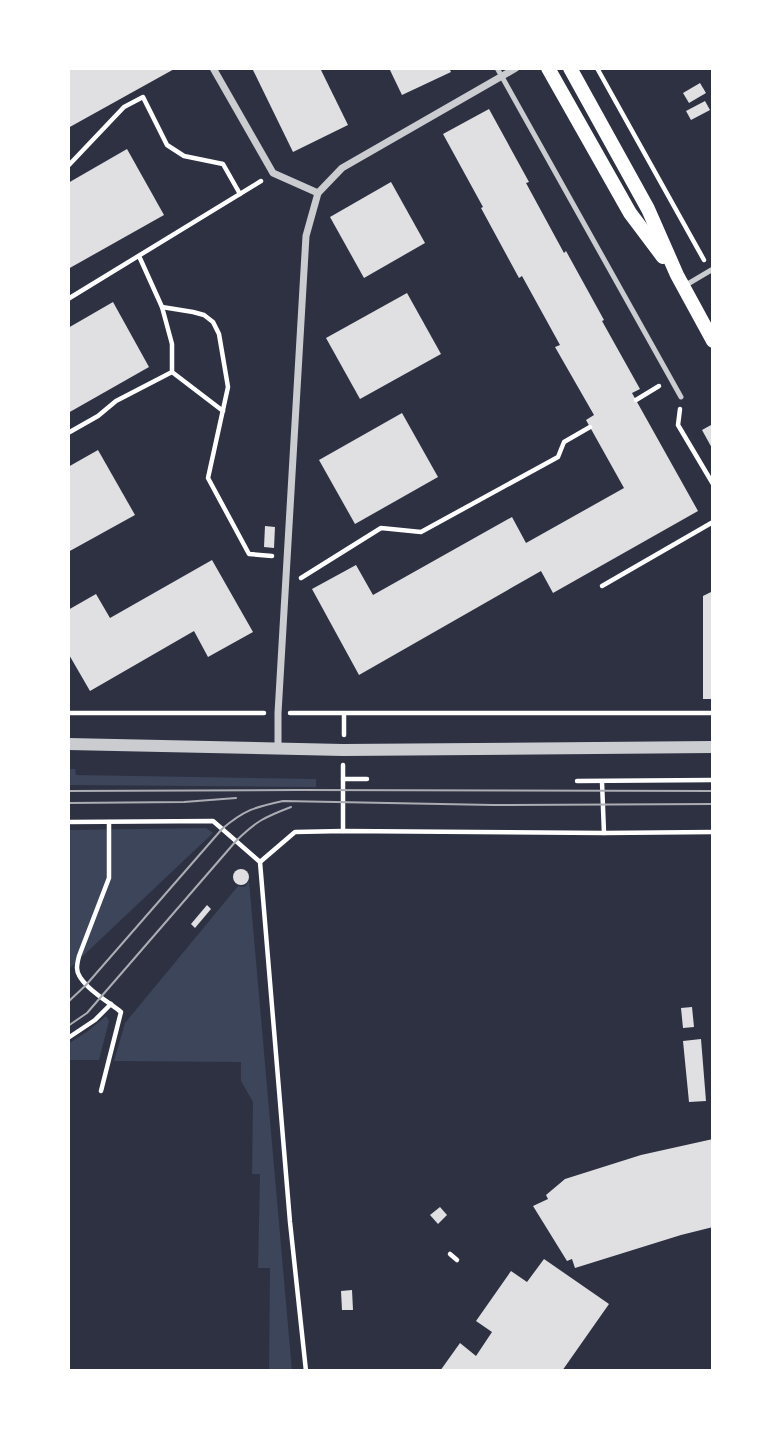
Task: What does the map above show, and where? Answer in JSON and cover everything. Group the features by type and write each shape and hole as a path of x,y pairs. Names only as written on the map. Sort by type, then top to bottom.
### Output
{"main road":[{"path":"548,68 630,213 680,281"},
{"path":"570,68 648,209 680,281 713,341"}],"street":[{"path":"213,68 274,173 318,193"},
{"path":"278,749 306,236 318,193 342,168 516,68"},
{"path":"68,744 357,750 713,747"}],"lane":[{"path":"497,68 681,397"},
{"path":"680,281 711,270"}],"path":[{"path":"597,68 711,270"},
{"path":"68,166 124,107 143,97 167,145 184,156 223,164 240,194"},
{"path":"68,299 274,173"},
{"path":"139,256 162,307 172,344 172,372"},
{"path":"162,307 204,315 213,322 219,334 228,387 208,478 249,554 288,557"},
{"path":"172,372 223,411"},
{"path":"68,433 98,416 116,401 172,372"},
{"path":"636,400 671,379"},
{"path":"681,397 678,425 713,484"},
{"path":"286,588 381,528 421,532 558,457 564,442 590,427"},
{"path":"602,586 713,522"},
{"path":"68,713 713,713"},
{"path":"343,831 343,779 367,779"},
{"path":"577,781 713,780"},
{"path":"602,782 604,833"},
{"path":"68,822 213,821 260,862 289,1223 306,1371"},
{"path":"101,1091 121,1012 80,978 77,969 79,956 109,878 109,822"},
{"path":"260,862 295,832 713,832"},
{"path":"68,1038 95,1020 111,1004"},
{"path":"450,1254 457,1260"}],"shaded area":[{"path":"68,769 75,769 76,775 316,779 316,787 68,785"},
{"path":"206,828 213,833 68,970 68,830"},
{"path":"249,881 292,1371 269,1371 270,1268 258,1268 260,1174 252,1174 253,1102 241,1081 241,1062 114,1061 125,1023 238,886 245,887"},
{"path":"106,1016 109,1021 99,1060 68,1060 68,1044"}],"building":[{"path":"68,68 176,68 68,128"},
{"path":"252,68 320,68 348,125 293,152"},
{"path":"389,68 449,68 451,72 402,95"},
{"path":"700,83 706,93 689,103 683,93"},
{"path":"705,101 710,110 691,120 686,111"},
{"path":"489,109 529,182 526,183 640,389 632,393 698,511 553,593 541,571 359,675 312,589 356,565 373,595 512,517 526,543 624,488 586,420 594,415 555,347 560,345 522,276 519,278 443,134"},
{"path":"127,149 164,215 68,269 68,183"},
{"path":"391,182 425,243 364,278 330,217"},
{"path":"407,293 441,354 360,399 326,338"},
{"path":"113,302 149,367 68,413 68,328"},
{"path":"402,413 438,477 355,524 319,460"},
{"path":"711,425 713,427 713,450 702,430"},
{"path":"98,450 135,515 68,552 68,467"},
{"path":"265,526 275,527 274,548 264,547"},
{"path":"212,560 253,632 208,657 194,631 90,691 68,653 68,610 96,594 110,618"},
{"path":"713,591 713,699 703,699 703,596"},
{"path":"241,869 247,871 247,883 241,885 235,883 233,877 235,871"},
{"path":"207,905 211,909 195,928 191,924"},
{"path":"692,1007 694,1027 683,1028 681,1008"},
{"path":"701,1039 706,1101 689,1102 683,1041"},
{"path":"713,1139 713,1227 575,1268 572,1259 567,1261 533,1206 548,1199 546,1195 565,1179 641,1155"},
{"path":"440,1207 447,1215 438,1224 430,1215"},
{"path":"544,1259 609,1304 562,1371 440,1371 460,1343 476,1356 492,1332 476,1321 511,1271 527,1282"},
{"path":"352,1290 353,1310 342,1310 341,1291"}],"tram line":[{"path":"68,791 713,791"},
{"path":"68,803 184,802 236,798"},
{"path":"68,1002 86,985 222,829 237,817 257,807 283,801 493,805 713,804"},
{"path":"68,1026 87,1013 236,841 261,820 291,807"}]}
